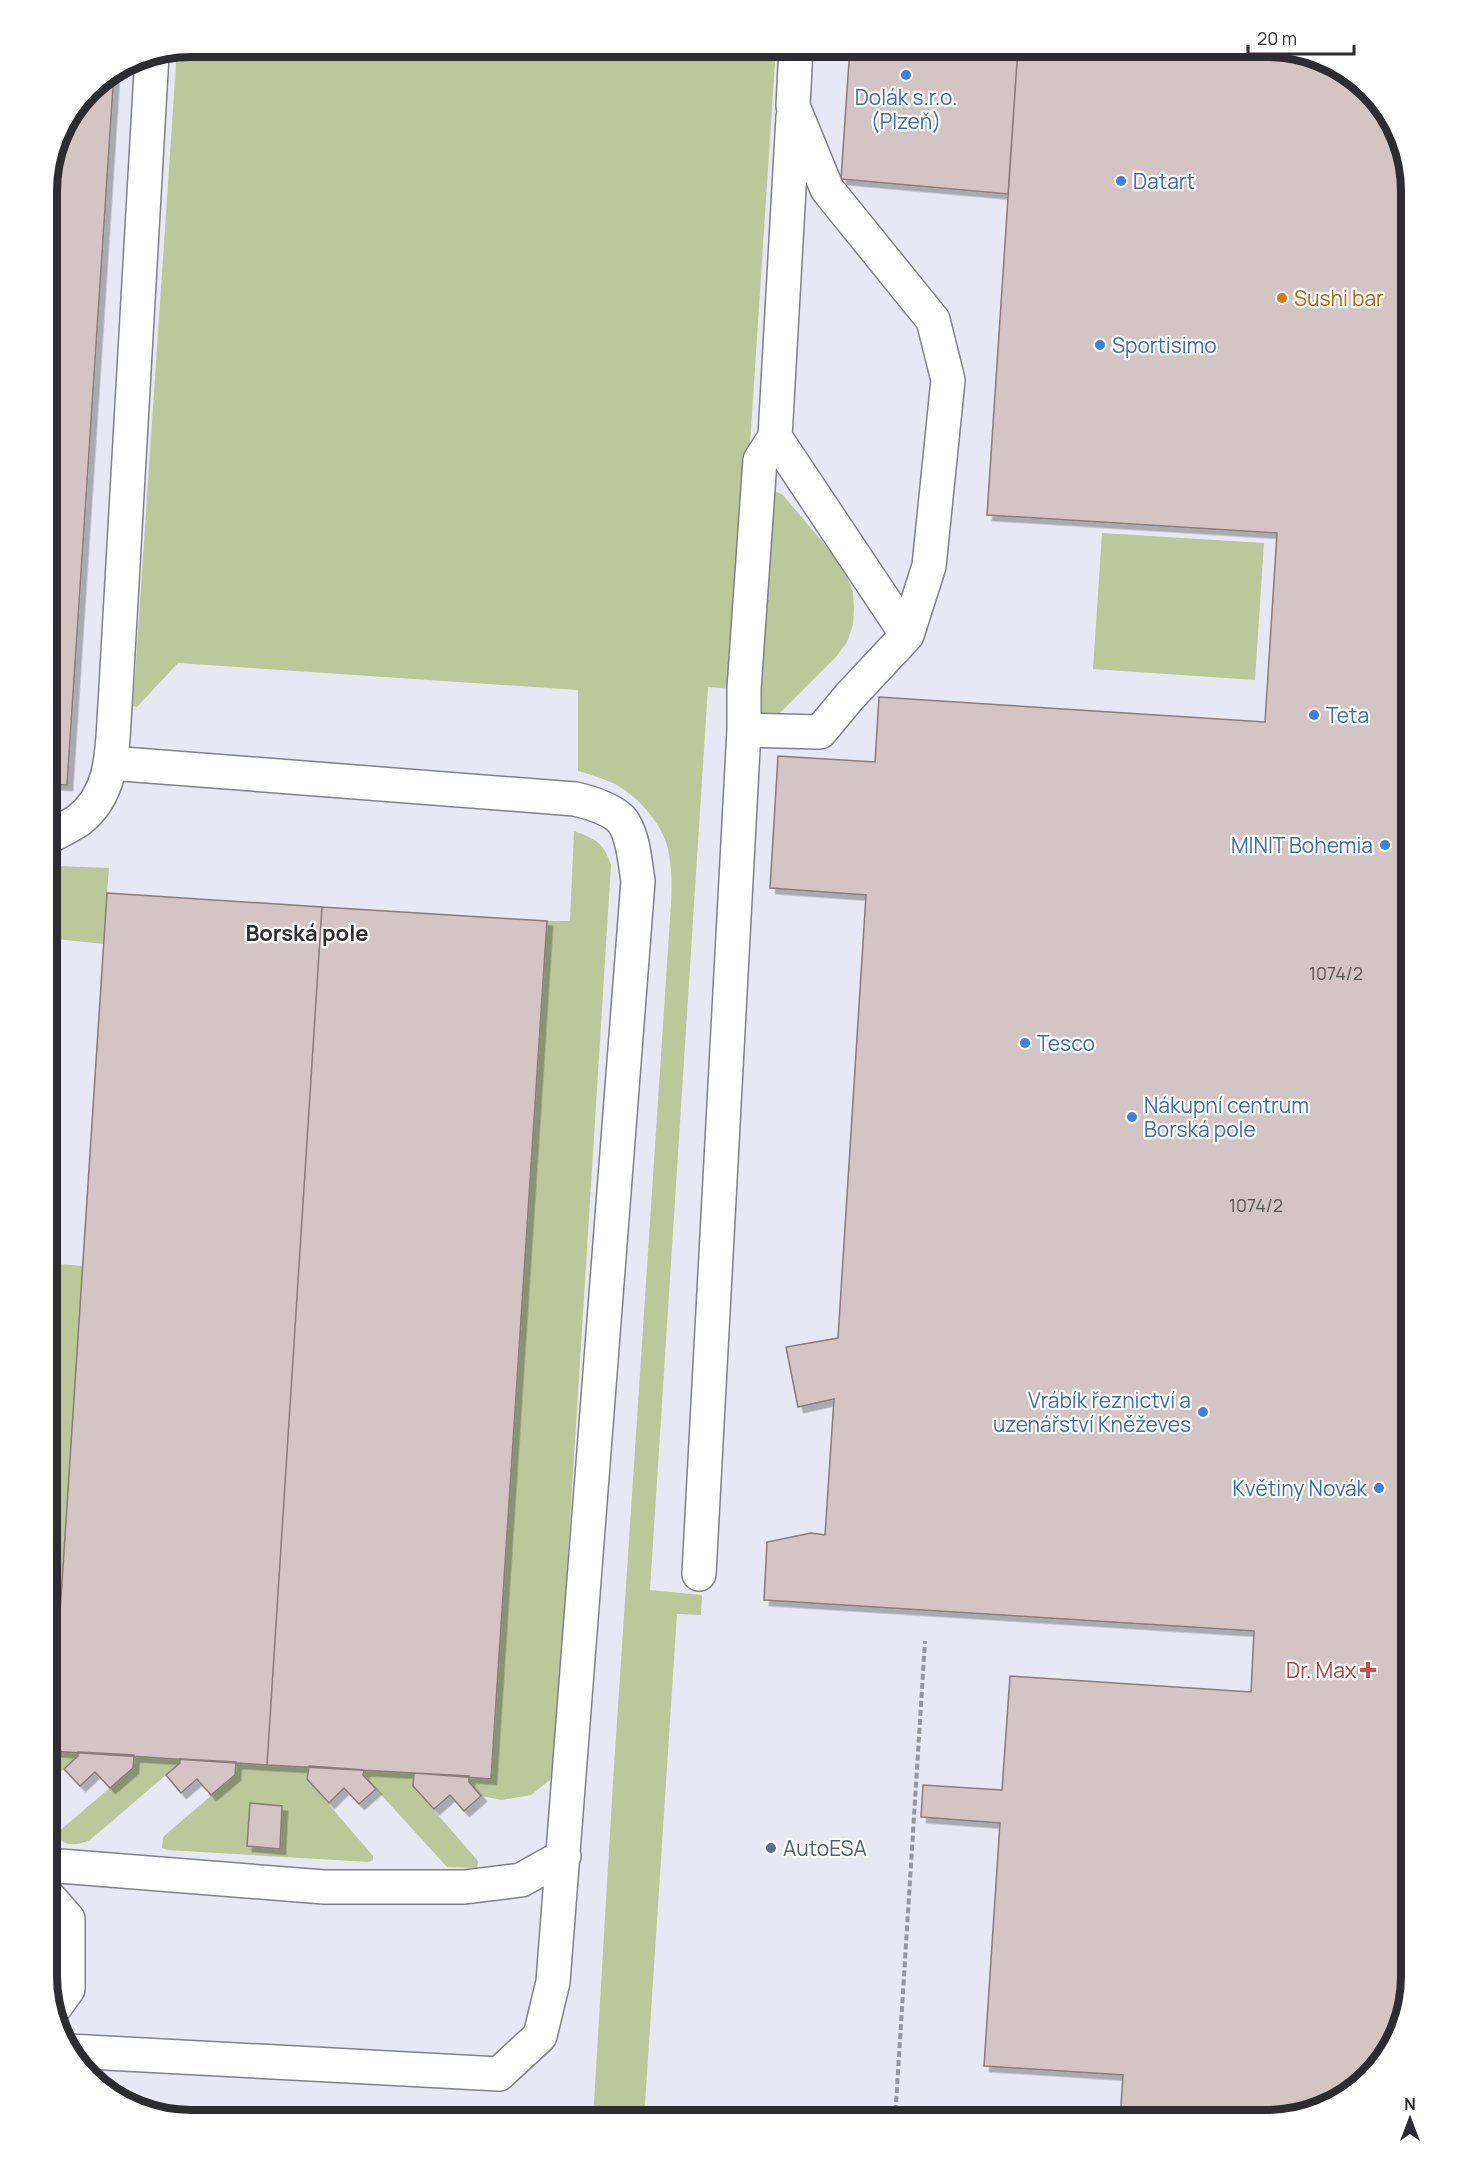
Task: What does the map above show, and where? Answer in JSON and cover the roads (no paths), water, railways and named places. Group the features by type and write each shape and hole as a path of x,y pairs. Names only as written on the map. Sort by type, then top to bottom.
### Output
{"lane":[{"path":"699,1574 744,730 744,689 760,460 775,437 795,57"},
{"path":"57,832 80,819 102,795 110,763 151,64"},
{"path":"744,730 820,732 907,635 929,566 948,380 933,320 827,189 793,106"},
{"path":"775,437 907,635"},
{"path":"81,2052 499,2074 540,2036 553,1982 564,1856 638,881 633,850 625,823 597,804 575,800 110,763"},
{"path":"57,1866 324,1887 465,1887 521,1880 564,1856"},
{"path":"57,1907 68,1919 68,1989 60,2000"}],"place":[{"name":"Dolák s.r.o. (Plzeň)","path":"906,75"},
{"name":"Datart","path":"1121,181"},
{"name":"Sushi bar","path":"1282,298"},
{"name":"Sportisimo","path":"1100,345"},
{"name":"Teta","path":"1314,715"},
{"name":"MINIT Bohemia","path":"1385,845"},
{"name":"Tesco","path":"1025,1043"},
{"name":"Nákupní centrum Borská pole","path":"1132,1117"},
{"name":"Vrábík řeznictví a uzenářství Kněževes","path":"1203,1412"},
{"name":"Květiny Novák","path":"1379,1488"},
{"name":"Dr. Max","path":"1368,1670"},
{"name":"AutoESA","path":"771,1848"}],"district":[{"name":"Borská pole","path":"307,933"}]}
